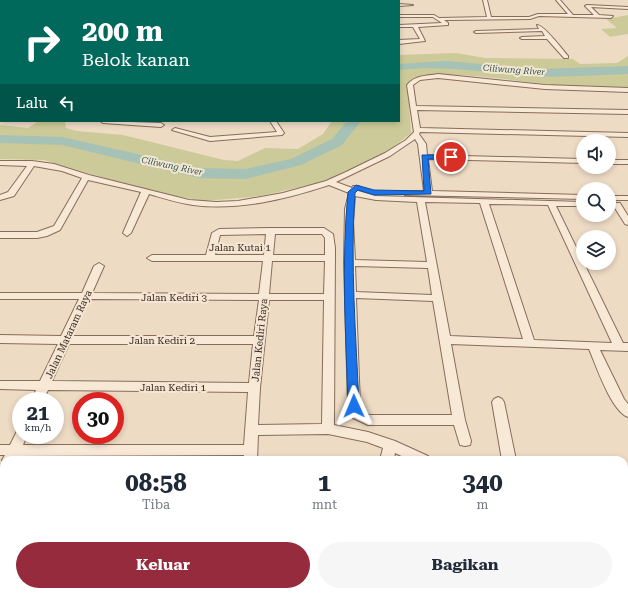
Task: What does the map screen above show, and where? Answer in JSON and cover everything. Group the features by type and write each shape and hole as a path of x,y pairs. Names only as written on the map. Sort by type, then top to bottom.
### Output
{"street":[{"path":"486,0 489,18"},
{"path":"558,0 572,16"},
{"path":"604,1 618,13"},
{"path":"597,16 585,4 612,8 628,8"},
{"path":"400,5 411,5"},
{"path":"439,19 525,18 538,15 612,17"},
{"path":"400,16 431,16 439,19 445,24 400,26"},
{"path":"525,18 544,30 548,37 566,57"},
{"path":"400,42 423,40 415,26"},
{"path":"476,32 544,30"},
{"path":"522,38 548,37"},
{"path":"465,441 459,420 431,266 424,196 424,157 422,144 417,132 410,85 413,81 425,77 451,76 545,87 628,90"},
{"path":"414,108 628,112"},
{"path":"116,122 161,125"},
{"path":"174,130 210,139 280,134 281,133 274,122"},
{"path":"0,163 32,163 62,168 86,177 185,202 225,204 269,198 333,181 381,159 417,132 628,135"},
{"path":"424,157 576,161"},
{"path":"616,162 628,162"},
{"path":"0,198 11,194 32,163"},
{"path":"0,235 41,235 51,233 57,228 86,177"},
{"path":"333,181 376,198 424,196 576,197"},
{"path":"354,190 349,222 349,263 354,406 357,415 368,420 459,420"},
{"path":"127,233 146,191"},
{"path":"424,196 484,202 576,204"},
{"path":"616,198 628,198"},
{"path":"484,202 530,343"},
{"path":"445,340 624,347 551,204"},
{"path":"616,205 628,205"},
{"path":"616,208 628,222"},
{"path":"210,258 216,233 227,231 324,231 329,234 328,429"},
{"name":"Jalan Kediri Raya","path":"251,455 254,388 271,231"},
{"name":"Jalan Kutai 1","path":"152,258 328,258"},
{"path":"349,263 431,266"},
{"name":"Jalan Mataram Raya","path":"41,392 99,266"},
{"path":"351,295 437,298"},
{"name":"Jalan Kediri 3","path":"0,296 329,297"},
{"name":"Jalan Kediri 2","path":"0,339 152,341 259,340"},
{"path":"593,346 619,402 628,412"},
{"name":"Jalan Kediri 1","path":"0,385 254,388"},
{"path":"498,402 508,456"},
{"path":"252,430 328,429 368,437 414,456"},
{"path":"12,455 17,444"},
{"path":"388,456 390,445"},
{"path":"0,450 12,455 251,455"}],"shaded area":[{"path":"628,15 628,34 610,37 601,29 617,28 606,19"},
{"path":"456,53 485,58 573,59 580,64 617,63 628,56 628,87 575,87 452,75 414,78 408,86 411,133 386,153 334,179 261,196 204,201 125,184 44,160 0,159 0,125 28,128 37,122 65,122 66,128 77,131 123,135 224,160 238,161 265,148 298,149 323,134 331,122 400,122 400,55"}],"waterway":[{"name":"Ciliwung River","path":"400,67 447,64 552,73 628,70"},
{"name":"Ciliwung River","path":"0,139 62,141 199,173 245,174 296,162 337,142 353,122"}],"route":[{"path":"354,406 349,263 349,222 352,192 356,188 370,192 428,193 424,157 451,157"}]}
